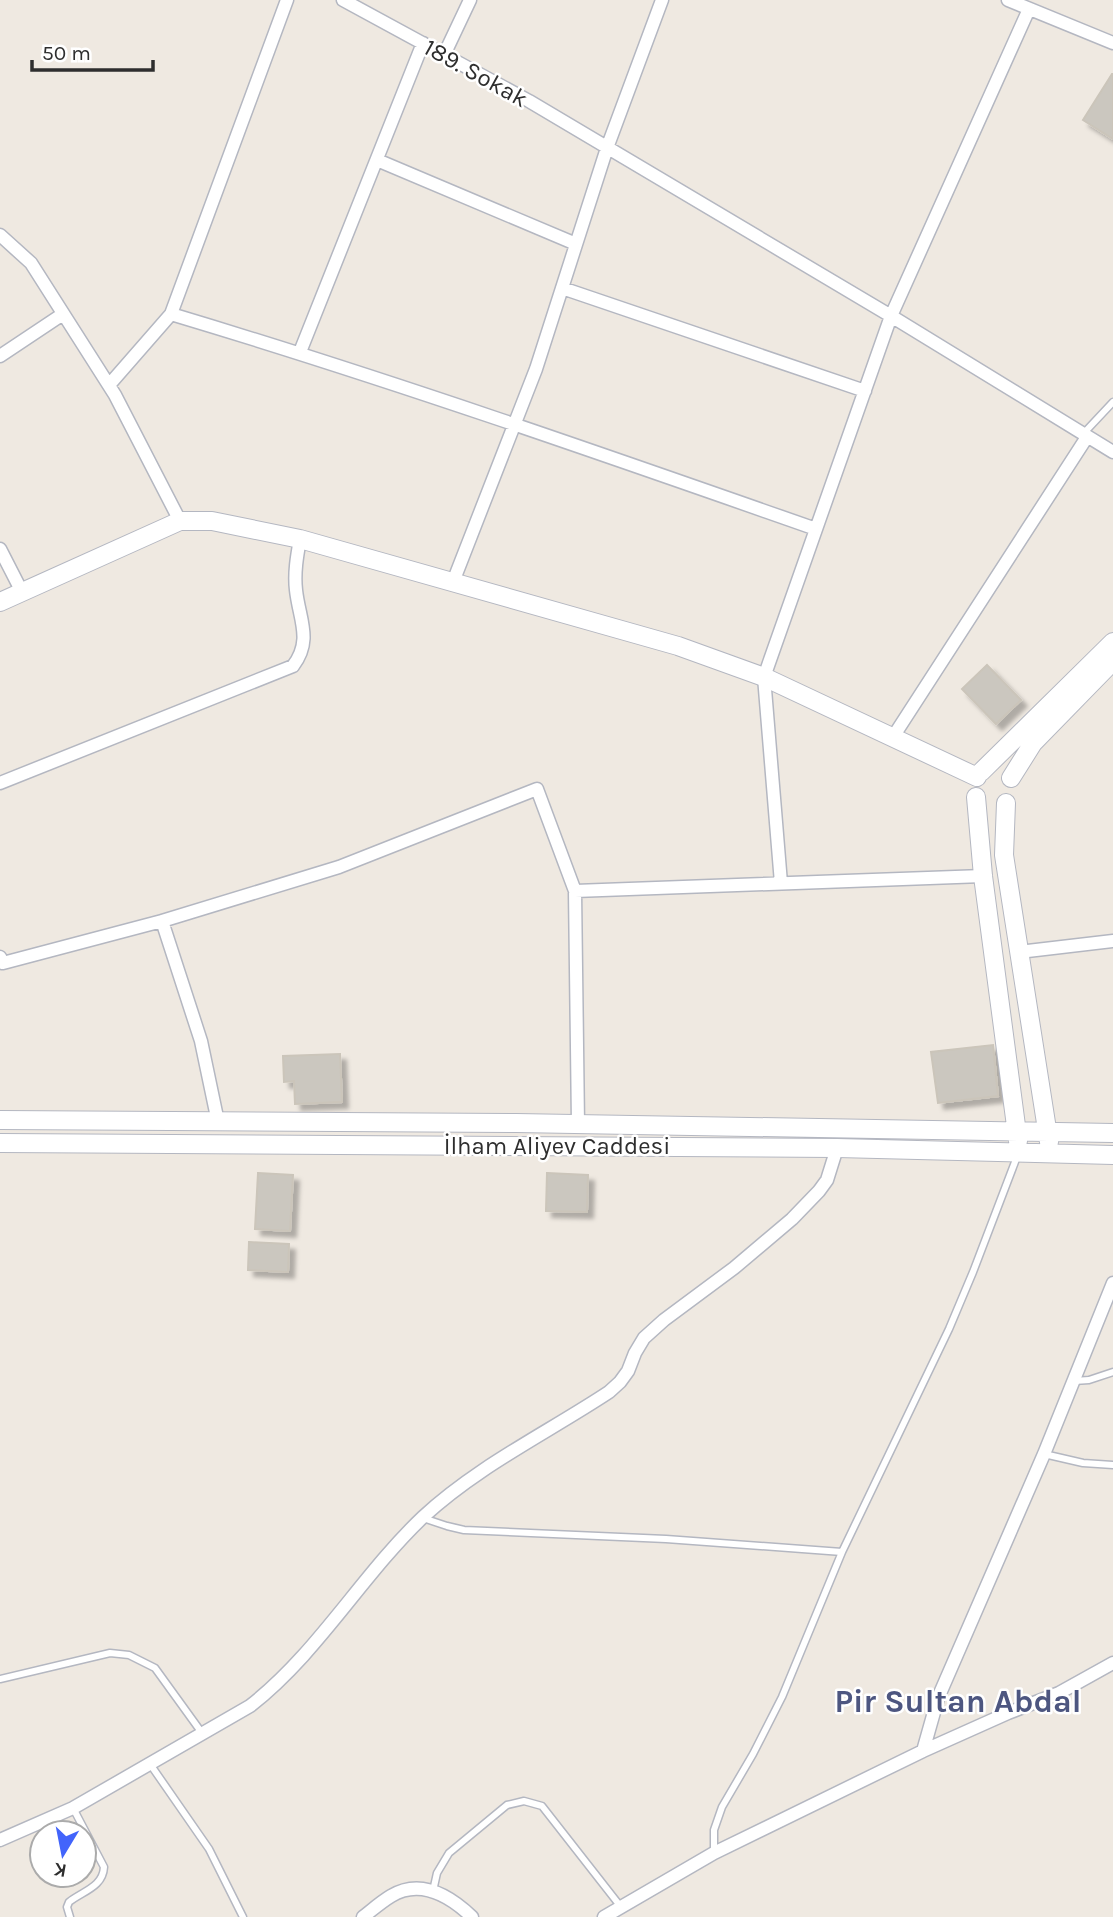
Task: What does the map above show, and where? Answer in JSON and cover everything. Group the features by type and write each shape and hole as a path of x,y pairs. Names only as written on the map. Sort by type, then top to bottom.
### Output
{"street":[{"path":"108,385 171,314 287,0"},
{"name":"189. Sokak","path":"343,0 529,101 891,316 1113,452"},
{"path":"443,55 470,0"},
{"path":"453,582 536,369 607,148 662,0"},
{"path":"1009,0 1113,43"},
{"path":"780,883 764,677 891,316 1030,9"},
{"path":"300,352 423,43"},
{"path":"377,160 576,244"},
{"path":"0,235 31,263 108,385 180,521"},
{"path":"562,288 864,391"},
{"path":"0,356 63,314"},
{"path":"171,314 300,352 515,423 816,529"},
{"path":"892,737 1085,435"},
{"path":"0,602 180,521 212,521 299,539 453,582 678,646 764,677 979,774 994,768 1007,773 1011,778 1014,790 1006,803 990,808 976,797"},
{"path":"0,783 293,666 301,656 305,642 295,572 299,539"},
{"path":"0,549 22,592"},
{"path":"1019,1152 983,876 974,783 979,774 1113,642"},
{"path":"1011,778 1033,743 1111,666"},
{"path":"0,957 3,963 162,922 339,867 537,789 575,891 578,1124"},
{"path":"1006,803 1003,855 1051,1152"},
{"path":"575,891 983,876"},
{"path":"162,922 201,1041 218,1122"},
{"path":"1019,953 1113,941"},
{"name":"İlham Aliyev Caddesi","path":"0,1120 578,1124 1113,1133"},
{"name":"İlham Aliyev Caddesi","path":"0,1143 837,1147 1113,1155"},
{"path":"0,1840 73,1808 250,1706 267,1693 423,1518 474,1477 609,1392 628,1371 644,1338 792,1219 819,1191 830,1173 837,1147"},
{"path":"923,1751 938,1698 1044,1454 1113,1283"},
{"path":"604,1917 714,1853 923,1751 1059,1693 1113,1663"},
{"path":"363,1917 391,1896 418,1889 433,1891 450,1898 472,1917"}],"lane":[{"path":"1085,435 1113,402"},
{"path":"714,1853 717,1818 782,1697 842,1552 949,1329 1019,1152"},
{"path":"1073,1381 1089,1380 1113,1372"},
{"path":"1044,1454 1083,1464 1113,1465"},
{"path":"423,1518 464,1530 666,1539 842,1552"},
{"path":"0,1679 110,1653 129,1655 155,1668 202,1733"},
{"path":"150,1764 209,1849 243,1917"},
{"path":"433,1891 437,1873 449,1853 507,1805 524,1801 542,1806 621,1907"},
{"path":"70,1917 67,1907 69,1902 97,1884 104,1872 104,1867 73,1808"}],"building":[{"path":"1113,74 1113,139 1083,120"},
{"path":"987,665 1021,700 996,724 962,689"},
{"path":"993,1045 998,1096 938,1103 931,1052"},
{"path":"340,1054 342,1102 295,1104 294,1081 284,1082 283,1056"},
{"path":"258,1173 293,1175 290,1231 255,1229"},
{"path":"547,1173 588,1175 587,1212 546,1211"},
{"path":"249,1242 289,1244 288,1272 248,1270"}],"district":[{"name":"Pir Sultan Abdal","path":"958,1701"}]}
